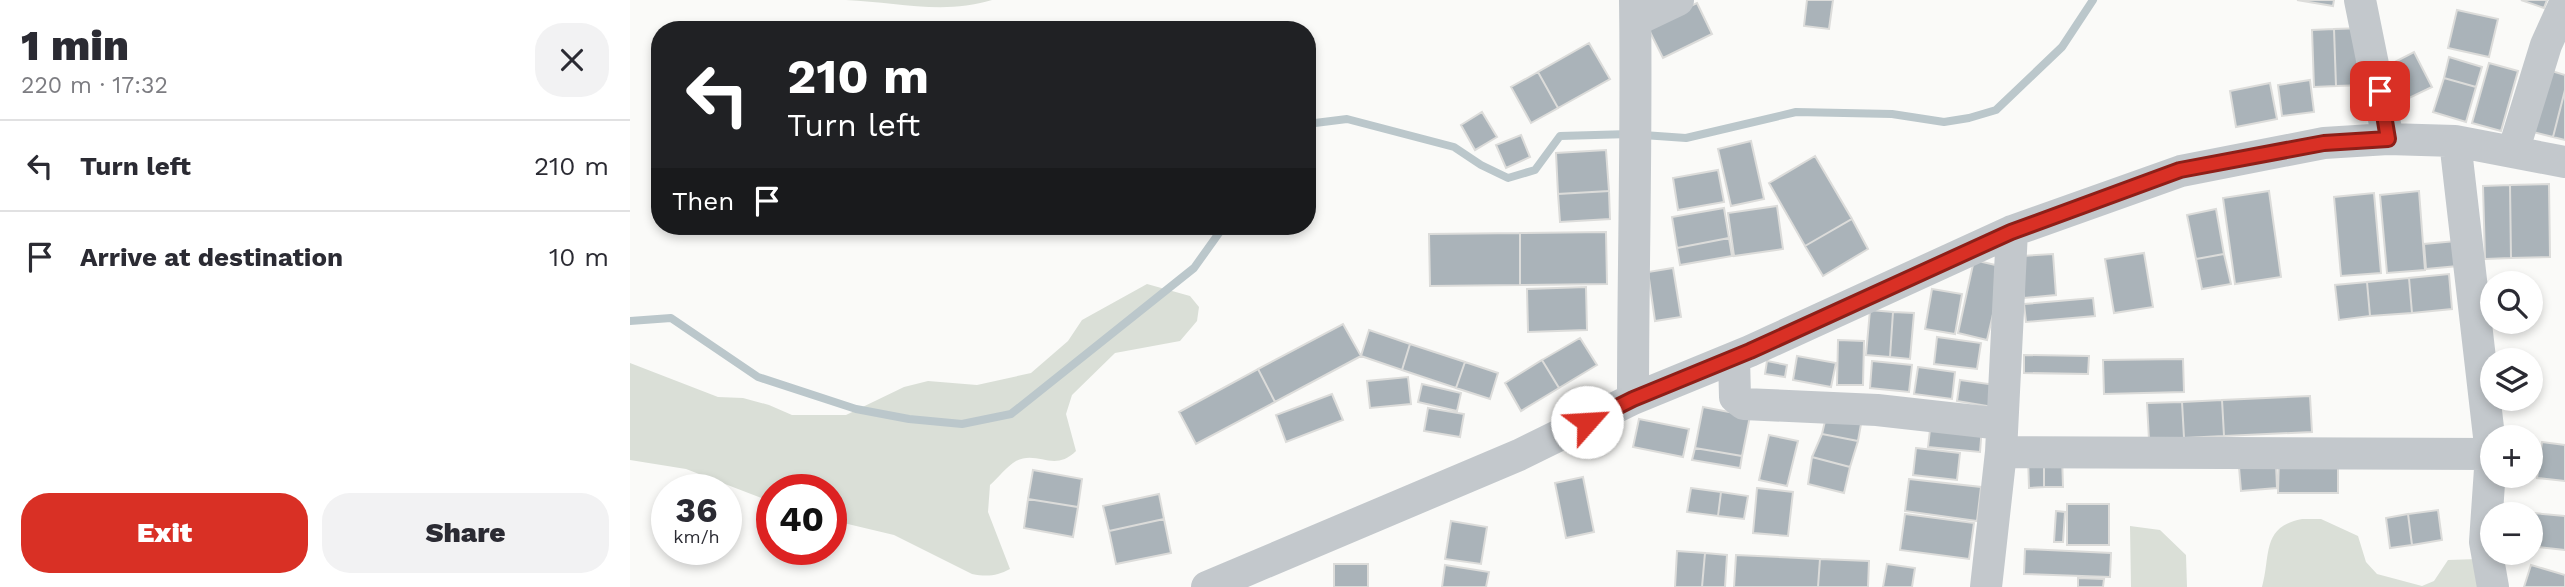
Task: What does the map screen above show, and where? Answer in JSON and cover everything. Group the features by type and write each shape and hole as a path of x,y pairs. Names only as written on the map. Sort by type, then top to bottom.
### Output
{"street":[{"path":"1633,399 1635,10 1678,0"},
{"path":"2360,0 2388,139"},
{"path":"2513,152 2546,45 2565,3"},
{"path":"1207,587 1520,455 1633,399 1734,358 2011,232 2180,170 2324,143 2388,139 2455,141 2565,162"},
{"path":"2455,141 2488,425"},
{"path":"1986,587 2002,438 2011,232"},
{"path":"1734,358 1735,397 1744,404 1877,410 2002,438 2480,454"},
{"path":"2489,488 2485,542 2493,587"}],"shaded area":[{"path":"846,0 992,0 956,7 938,7"},
{"path":"1147,284 1190,296 1199,307 1197,321 1180,341 1115,353 1072,395 1066,414 1076,451 1060,460 1024,458 1016,461 990,485 988,512 1010,569 1001,573 987,576 972,574 894,535 847,524 847,474 756,474 756,496 742,490 742,474 699,474 686,469 630,460 630,363 718,397 743,398 792,415 846,415 904,387 928,381 977,385 1031,373 1068,341 1082,320"},
{"path":"2302,519 2321,519 2358,536 2366,562 2377,574 2422,586 2434,581 2448,560 2478,559 2487,587 2262,587 2274,536 2280,528"},
{"path":"2130,526 2160,530 2186,555 2187,587 2131,587"}],"building":[{"path":"1807,0 1833,0 1829,29 1804,26"},
{"path":"2297,0 2334,0 2333,6"},
{"path":"2521,0 2547,0 2544,8"},
{"path":"1697,3 1712,34 1663,58 1647,26"},
{"path":"2457,10 2498,19 2489,57 2448,48"},
{"path":"2364,28 2366,85 2336,86 2334,29"},
{"path":"2334,29 2336,86 2314,87 2312,30"},
{"path":"1589,43 1610,79 1558,108 1538,72"},
{"path":"2414,52 2432,87 2407,99 2389,65"},
{"path":"2449,57 2482,67 2476,87 2444,78"},
{"path":"2489,63 2518,71 2501,131 2472,123"},
{"path":"2545,69 2565,75 2565,90 2553,137 2529,131"},
{"path":"1538,72 1558,108 1531,123 1511,87"},
{"path":"2444,78 2476,87 2466,122 2433,112"},
{"path":"2310,80 2314,112 2282,116 2278,85"},
{"path":"2270,83 2277,119 2236,127 2230,91"},
{"path":"2565,90 2565,140 2553,137"},
{"path":"1482,112 1497,137 1475,150 1461,125"},
{"path":"1521,135 1530,157 1506,168 1496,145"},
{"path":"1751,141 1764,199 1731,206 1718,149"},
{"path":"1606,150 1609,191 1558,194 1556,153"},
{"path":"1815,156 1852,219 1805,246 1769,183"},
{"path":"1718,170 1724,202 1678,210 1673,178"},
{"path":"2549,184 2550,257 2511,258 2510,185"},
{"path":"2510,185 2511,258 2485,259 2483,186"},
{"path":"1609,191 1610,219 1560,222 1558,194"},
{"path":"2269,191 2281,277 2235,284 2223,198"},
{"path":"2419,191 2425,270 2387,273 2380,195"},
{"path":"2374,193 2381,273 2341,276 2334,197"},
{"path":"1777,206 1783,249 1734,256 1728,213"},
{"path":"1724,208 1729,238 1677,248 1672,217"},
{"path":"2216,209 2224,254 2196,259 2187,215"},
{"path":"1852,219 1868,249 1823,276 1805,246"},
{"path":"1606,232 1607,284 1520,285 1520,233"},
{"path":"1520,233 1520,285 1430,286 1429,234"},
{"path":"1729,238 1732,256 1680,265 1677,248"},
{"path":"2456,241 2458,266 2426,269 2424,244"},
{"path":"2144,253 2153,307 2114,313 2105,259"},
{"path":"2053,254 2056,295 2024,298 2021,256"},
{"path":"2224,254 2231,284 2202,289 2196,259"},
{"path":"1974,260 2004,267 1987,340 1958,333"},
{"path":"1673,268 1681,317 1655,321 1648,272"},
{"path":"2449,274 2452,309 2412,313 2409,278"},
{"path":"2409,278 2412,313 2370,316 2367,282"},
{"path":"2367,282 2370,316 2339,320 2335,285"},
{"path":"1586,287 1587,330 1528,332 1527,289"},
{"path":"1932,289 1962,294 1955,334 1925,329"},
{"path":"2093,298 2095,316 2026,322 2024,304"},
{"path":"1870,310 1893,312 1890,357 1866,355"},
{"path":"1893,312 1914,313 1910,359 1890,357"},
{"path":"1343,324 1361,356 1275,402 1258,369"},
{"path":"1369,330 1410,344 1402,370 1361,356"},
{"path":"1937,337 1981,343 1977,369 1934,364"},
{"path":"1580,338 1597,365 1559,388 1542,360"},
{"path":"1838,340 1864,341 1863,385 1837,385"},
{"path":"1410,344 1465,362 1456,388 1402,370"},
{"path":"2024,355 2089,356 2088,374 2024,373"},
{"path":"1797,356 1836,363 1831,387 1793,380"},
{"path":"2183,359 2184,392 2104,394 2103,360"},
{"path":"1542,360 1559,388 1521,411 1505,383"},
{"path":"1767,361 1787,365 1785,377 1765,374"},
{"path":"1872,361 1912,365 1909,392 1870,388"},
{"path":"1465,362 1498,373 1490,399 1456,388"},
{"path":"1918,367 1955,372 1952,399 1914,394"},
{"path":"1258,369 1275,402 1196,444 1179,412"},
{"path":"1408,377 1411,404 1370,408 1367,381"},
{"path":"1960,380 1996,385 1993,407 1957,401"},
{"path":"1422,384 1461,393 1457,411 1418,402"},
{"path":"1332,394 1343,420 1286,442 1276,415"},
{"path":"2310,396 2312,432 2224,436 2222,400"},
{"path":"2222,400 2224,436 2184,438 2182,402"},
{"path":"2182,402 2184,438 2149,440 2147,403"},
{"path":"1703,407 1750,416 1742,456 1695,448"},
{"path":"1428,408 1464,414 1460,437 1424,431"},
{"path":"1826,417 1861,424 1858,441 1822,434"},
{"path":"1639,419 1689,429 1683,457 1633,447"},
{"path":"1931,421 1982,426 1980,452 1928,447"},
{"path":"1822,434 1858,441 1850,467 1812,457"},
{"path":"1769,435 1798,441 1787,486 1759,480"},
{"path":"2543,442 2565,445 2565,481 2543,479"},
{"path":"1695,448 1742,456 1740,468 1692,460"},
{"path":"1916,448 1960,453 1957,480 1913,475"},
{"path":"2044,456 2044,487 2029,488 2028,457"},
{"path":"2044,456 2062,456 2063,487 2044,487"},
{"path":"2279,456 2338,456 2338,493 2278,493"},
{"path":"1812,457 1850,467 1844,493 1808,484"},
{"path":"2276,464 2277,488 2241,491 2239,467"},
{"path":"1033,470 1082,479 1078,507 1028,499"},
{"path":"1583,477 1594,532 1566,538 1555,483"},
{"path":"1909,479 1981,487 1977,521 1905,511"},
{"path":"1691,488 1721,492 1718,516 1687,512"},
{"path":"1757,488 1793,492 1788,536 1753,533"},
{"path":"1721,492 1748,496 1744,519 1718,516"},
{"path":"1159,494 1164,519 1109,531 1103,506"},
{"path":"1028,499 1078,507 1073,537 1024,528"},
{"path":"2067,504 2109,504 2109,545 2067,545"},
{"path":"2438,510 2442,540 2412,545 2408,514"},
{"path":"2056,511 2065,512 2063,542 2054,542"},
{"path":"1905,514 1974,523 1969,559 1900,550"},
{"path":"2408,514 2412,545 2390,548 2386,518"},
{"path":"2543,514 2565,516 2565,550 2543,547"},
{"path":"1164,519 1171,553 1116,564 1109,531"},
{"path":"1451,521 1487,527 1481,564 1445,559"},
{"path":"2025,549 2111,553 2110,577 2024,574"},
{"path":"1677,551 1705,553 1702,587 1675,587"},
{"path":"1705,553 1727,555 1725,587 1702,587"},
{"path":"1736,555 1820,559 1818,587 1734,587"},
{"path":"1820,559 1869,561 1868,587 1818,587"},
{"path":"1334,564 1368,564 1368,587 1334,587"},
{"path":"1887,564 1915,568 1912,587 1883,587"},
{"path":"1445,565 1489,572 1486,587 1442,587"},
{"path":"2531,565 2565,575 2565,587 2524,587"},
{"path":"2078,578 2104,579 2103,587 2078,587"}],"waterway":[{"path":"1643,135 1686,138 1796,112 1892,114 1944,122 1996,110 2062,47 2093,0"},
{"path":"1316,123 1347,119 1454,147 1481,165 1508,178 1535,170 1560,136 1630,134"},
{"path":"630,321 671,318 758,377 856,409 909,419 962,424 1011,414 1194,268 1218,235"}],"route":[{"path":"1587,422 1633,399 1750,351 2011,232 2180,170 2324,143 2388,139 2380,91"}]}
